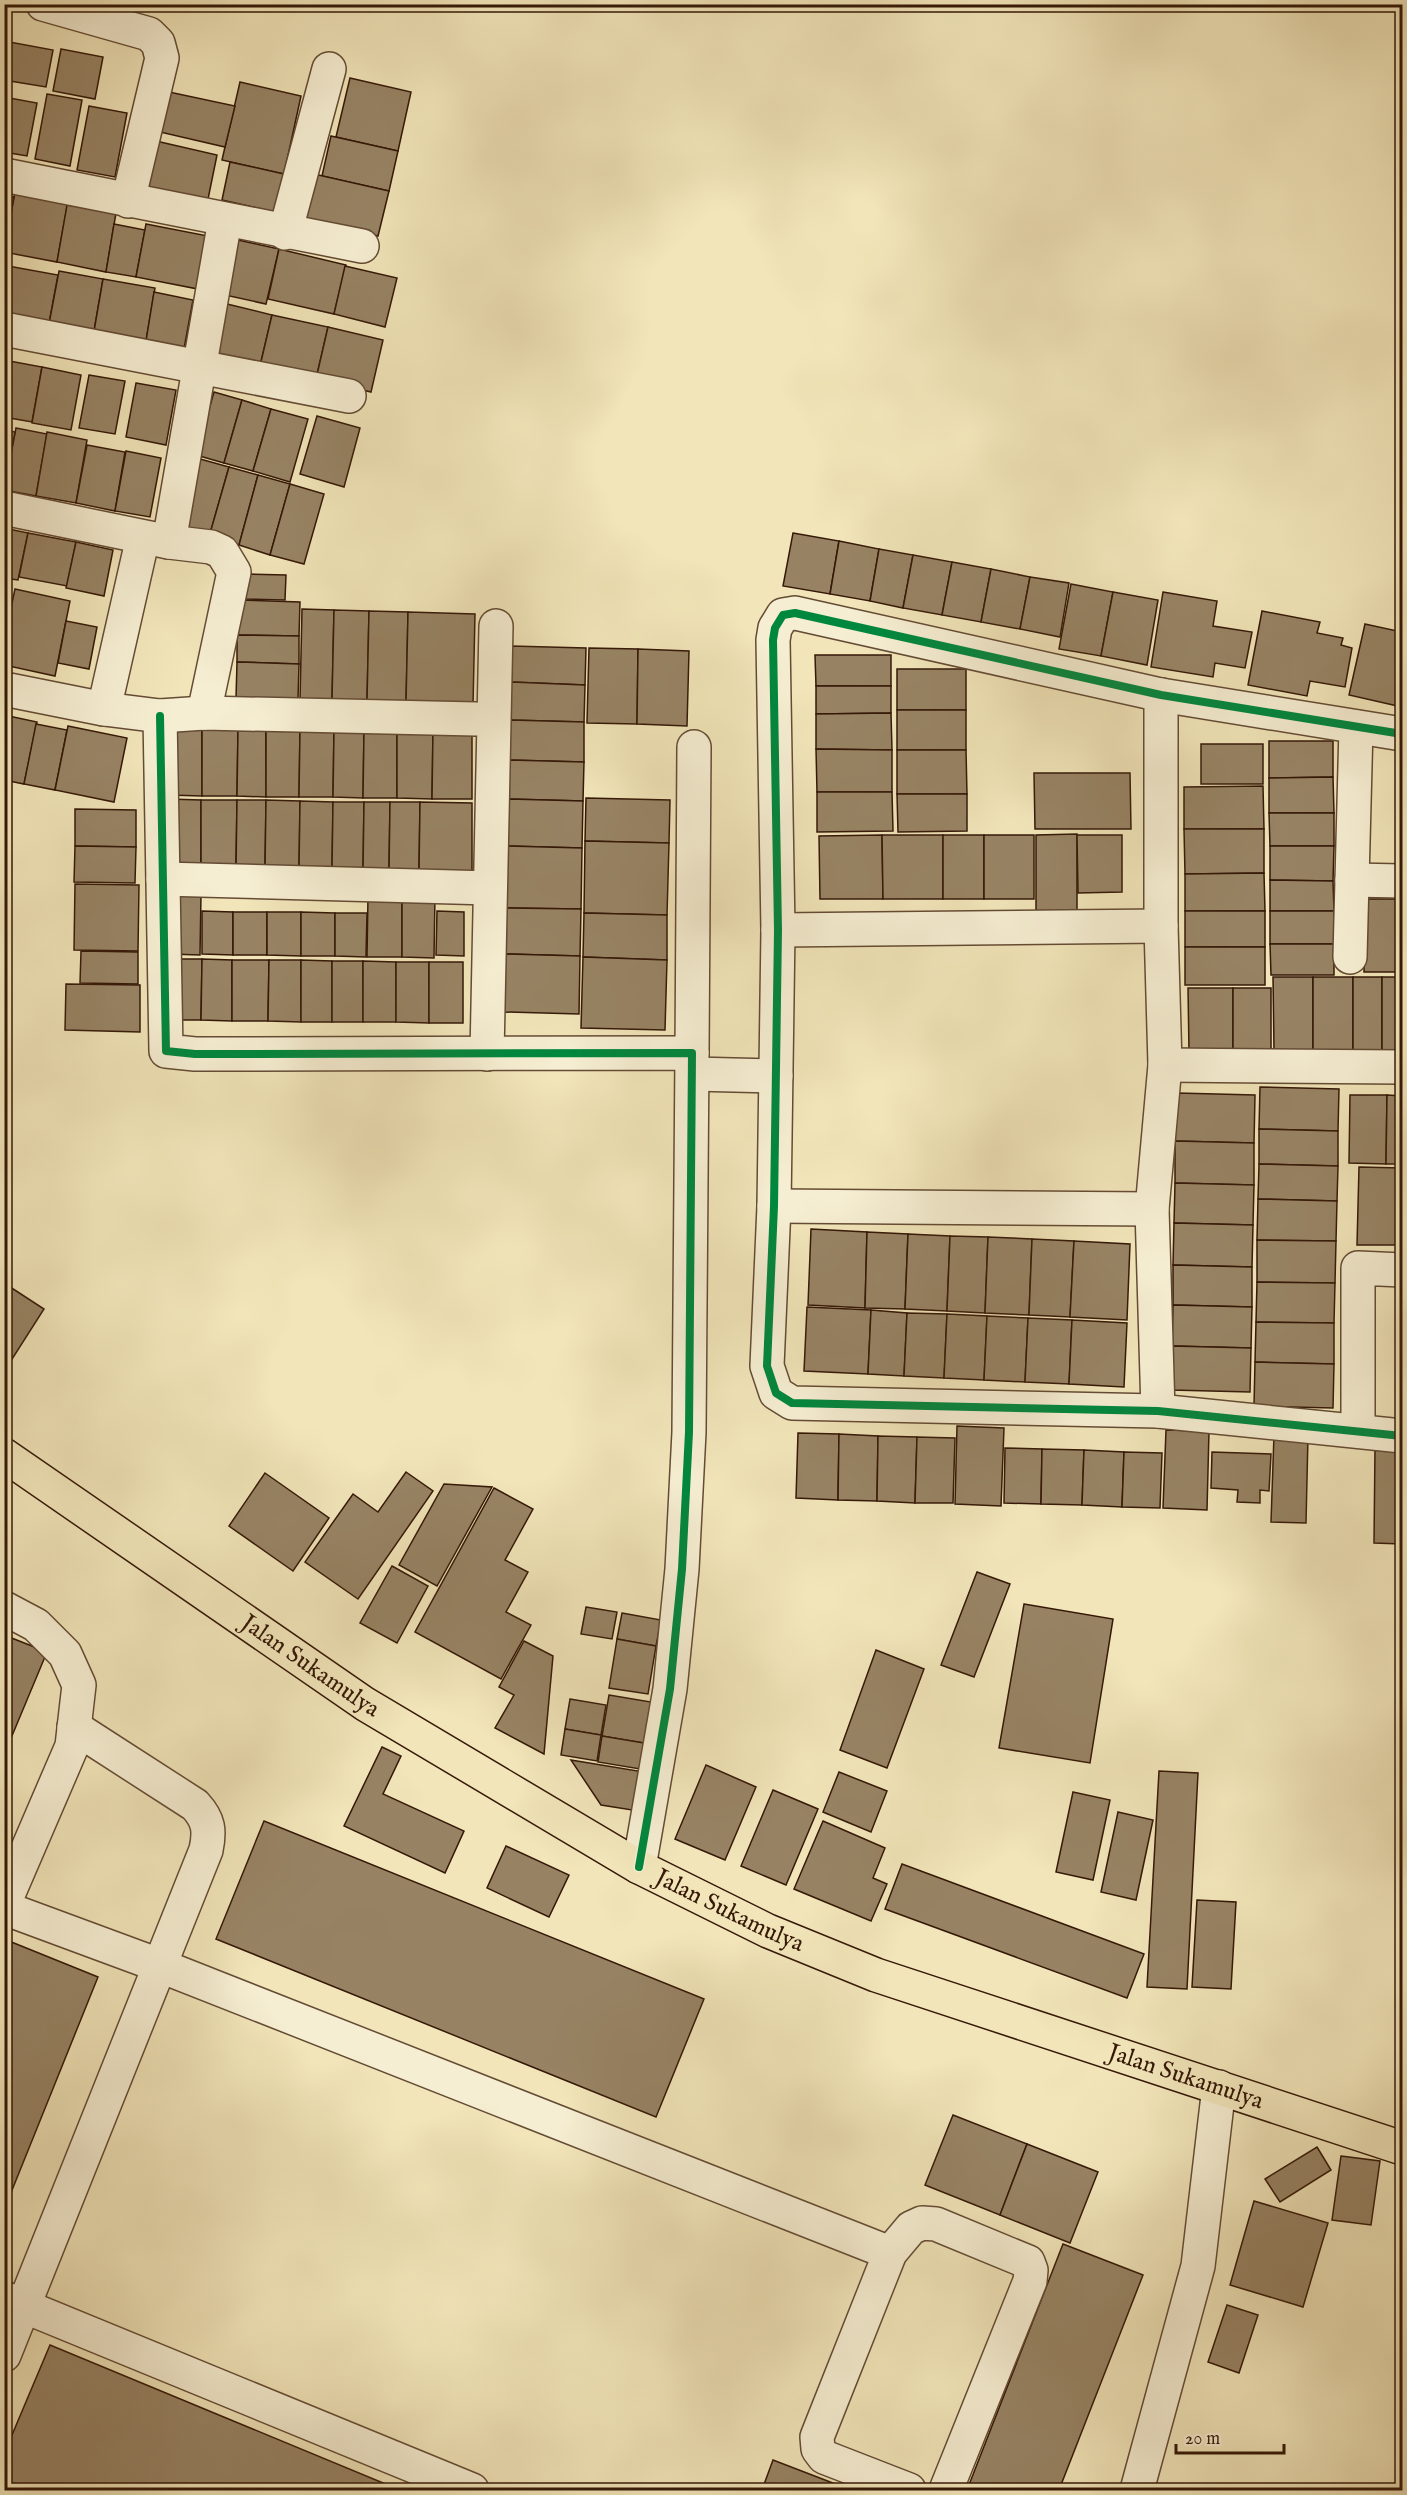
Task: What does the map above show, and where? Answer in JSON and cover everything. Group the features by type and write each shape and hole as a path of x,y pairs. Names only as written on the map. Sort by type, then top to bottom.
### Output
{"main road":[{"name":"Jalan Sukamulya","path":"4,1455 365,1704 639,1867 768,1931 876,1975 1402,2148"}],"street":[{"path":"44,4 149,34 158,44 162,58 128,201"},
{"path":"285,233 329,69"},
{"path":"4,175 285,233 362,246"},
{"path":"104,709 156,539 199,369 225,220"},
{"path":"4,329 199,369 349,396"},
{"path":"4,508 156,539 211,547 222,552 234,572 204,712"},
{"path":"1402,734 1161,695 795,613 783,615 773,640 778,930 774,1206 767,1366 776,1393 792,1403 1158,1411 1402,1436"},
{"path":"487,1054 496,627"},
{"path":"4,689 104,709 160,716 204,712 476,719"},
{"path":"1158,1411 1152,1209 1165,1065 1161,926 1161,695"},
{"path":"160,716 166,1051 195,1054 487,1054 692,1064 776,1076"},
{"path":"1350,957 1356,727"},
{"path":"639,1867 670,1689 682,1569 689,1432 694,747"},
{"path":"163,879 490,888"},
{"path":"1352,880 1402,881"},
{"path":"778,930 1161,926"},
{"path":"1165,1065 1402,1067"},
{"path":"774,1206 1152,1209"},
{"path":"1358,1431 1358,1268 1402,1270"},
{"path":"4,1608 36,1624 65,1654 79,1686 72,1746 4,1906 890,2253"},
{"path":"4,2355 14,2302 161,1966 206,1850 210,1832 206,1817 195,1805 74,1727"},
{"path":"1137,2490 1198,2266 1220,2087"},
{"path":"909,2490 824,2457 818,2449 817,2436 890,2253 911,2228 922,2223 936,2224 1028,2262 1032,2270 1030,2281 946,2490"},
{"path":"14,2302 472,2490"}],"building":[{"path":"4,41 53,50 46,87 4,80"},
{"path":"61,49 103,57 95,99 53,91"},
{"path":"350,78 411,92 398,151 336,137"},
{"path":"240,82 301,96 284,174 222,160"},
{"path":"169,92 235,106 225,147 160,132"},
{"path":"47,94 82,100 70,166 35,159"},
{"path":"4,97 37,103 27,156 4,152"},
{"path":"89,106 127,113 115,177 77,170"},
{"path":"331,136 398,151 389,191 322,176"},
{"path":"156,141 217,155 207,204 145,190"},
{"path":"230,162 284,174 275,212 222,200"},
{"path":"314,174 389,191 378,236 304,219"},
{"path":"15,192 68,202 57,262 4,252"},
{"path":"4,196 14,197 4,250"},
{"path":"67,205 116,213 106,272 57,262"},
{"path":"114,224 145,230 136,277 106,272"},
{"path":"146,224 208,236 198,289 136,277"},
{"path":"238,240 279,249 266,304 225,295"},
{"path":"279,249 346,265 334,314 268,299"},
{"path":"4,262 8,262 4,286"},
{"path":"8,266 58,275 48,329 4,320 4,286"},
{"path":"345,266 397,278 385,327 334,314"},
{"path":"59,271 103,279 93,337 48,329"},
{"path":"103,279 155,288 145,347 93,337"},
{"path":"154,292 193,300 183,354 145,347"},
{"path":"223,303 272,315 260,366 211,355"},
{"path":"272,315 328,327 316,379 260,366"},
{"path":"328,327 383,340 371,392 316,379"},
{"path":"4,360 42,367 32,422 4,417"},
{"path":"42,367 81,375 71,430 32,423"},
{"path":"89,375 125,381 115,434 79,428"},
{"path":"136,383 176,390 166,445 126,437"},
{"path":"214,392 242,400 224,463 196,455"},
{"path":"242,400 271,409 253,471 224,463"},
{"path":"271,409 308,419 290,482 253,471"},
{"path":"317,416 360,428 344,487 300,474"},
{"path":"16,428 47,434 36,496 4,490"},
{"path":"4,430 15,432 4,490"},
{"path":"47,432 87,440 76,503 36,496"},
{"path":"87,445 125,452 115,511 76,503"},
{"path":"126,451 161,458 150,517 115,511"},
{"path":"193,457 229,467 209,537 173,526"},
{"path":"229,467 258,475 239,545 209,537"},
{"path":"258,475 290,484 270,555 239,545"},
{"path":"290,484 324,494 304,564 270,555"},
{"path":"4,528 28,533 18,580 4,578"},
{"path":"28,533 76,542 67,586 19,577"},
{"path":"793,533 839,541 830,594 783,586"},
{"path":"839,541 879,549 870,601 830,594"},
{"path":"76,542 113,550 104,596 66,588"},
{"path":"879,549 913,555 903,608 870,601"},
{"path":"913,555 952,562 942,615 903,608"},
{"path":"952,562 991,569 981,622 942,615"},
{"path":"991,569 1030,577 1020,629 981,622"},
{"path":"246,574 286,575 285,600 246,599"},
{"path":"1030,577 1069,583 1060,637 1020,629"},
{"path":"1071,584 1113,592 1101,656 1059,649"},
{"path":"15,589 70,601 55,676 4,665 4,640"},
{"path":"1113,592 1158,600 1147,665 1101,656"},
{"path":"1163,592 1217,601 1213,626 1252,632 1245,668 1215,663 1213,677 1151,667"},
{"path":"238,600 300,602 299,636 237,635"},
{"path":"302,609 334,610 332,700 300,700"},
{"path":"334,610 369,611 367,701 332,700"},
{"path":"369,611 408,612 406,703 367,701"},
{"path":"1262,611 1320,622 1317,633 1343,638 1341,645 1352,648 1345,687 1310,681 1307,696 1248,685"},
{"path":"408,612 475,614 473,705 406,703"},
{"path":"66,621 97,627 89,669 58,663"},
{"path":"1365,624 1402,632 1402,707 1349,695"},
{"path":"237,635 299,636 299,664 237,662"},
{"path":"511,646 586,648 585,685 511,682"},
{"path":"589,648 638,649 637,724 587,723"},
{"path":"638,649 689,651 687,726 637,724"},
{"path":"815,655 891,655 891,686 816,686"},
{"path":"237,662 299,664 298,699 236,698"},
{"path":"897,669 966,669 966,710 897,710"},
{"path":"511,682 585,685 584,722 510,720"},
{"path":"816,686 891,686 891,713 816,714"},
{"path":"897,710 966,710 966,750 897,750"},
{"path":"891,713 892,750 816,749 816,714"},
{"path":"4,715 37,722 24,784 4,780"},
{"path":"510,720 584,722 584,762 509,760"},
{"path":"36,724 67,730 55,790 24,784"},
{"path":"68,726 127,738 114,802 55,790"},
{"path":"169,727 202,728 202,796 168,795"},
{"path":"202,728 238,728 237,796 202,796"},
{"path":"238,728 266,728 266,797 237,796"},
{"path":"266,728 300,729 299,797 266,797"},
{"path":"300,729 334,729 333,797 299,797"},
{"path":"334,729 364,730 363,798 333,797"},
{"path":"364,730 397,730 397,798 363,798"},
{"path":"397,730 433,730 432,799 397,798"},
{"path":"433,730 472,731 472,799 432,799"},
{"path":"1269,741 1333,741 1333,777 1269,778"},
{"path":"1201,744 1263,744 1263,784 1201,784"},
{"path":"816,749 892,750 892,792 817,792"},
{"path":"897,750 966,750 967,794 897,794"},
{"path":"509,760 584,762 583,801 509,799"},
{"path":"1034,773 1130,773 1131,829 1035,829"},
{"path":"1333,777 1334,813 1269,813 1269,778"},
{"path":"1263,786 1264,829 1184,829 1184,787"},
{"path":"817,792 892,792 893,831 817,832"},
{"path":"897,794 967,794 967,831 898,832"},
{"path":"586,798 670,800 669,843 585,841"},
{"path":"168,799 201,800 201,868 167,867"},
{"path":"509,799 583,801 582,848 507,846"},
{"path":"201,800 237,800 236,868 201,868"},
{"path":"237,800 266,800 265,869 236,868"},
{"path":"266,800 300,801 299,869 265,869"},
{"path":"300,801 333,802 332,869 299,869"},
{"path":"333,802 364,802 363,870 332,869"},
{"path":"364,802 390,802 389,870 363,870"},
{"path":"390,802 420,802 419,871 389,870"},
{"path":"420,802 472,803 472,871 419,871"},
{"path":"75,809 136,810 136,847 75,846"},
{"path":"1269,813 1334,813 1334,846 1270,846"},
{"path":"1184,829 1264,829 1264,873 1185,874"},
{"path":"1077,834 1077,912 1036,912 1036,835"},
{"path":"882,835 883,899 820,899 819,836"},
{"path":"882,835 943,835 943,899 883,899"},
{"path":"943,835 984,835 984,899 943,899"},
{"path":"984,835 1034,835 1034,899 984,899"},
{"path":"1077,835 1122,835 1122,892 1078,893"},
{"path":"585,841 669,843 667,915 584,913"},
{"path":"75,846 136,847 135,883 74,882"},
{"path":"507,846 582,848 581,909 506,908"},
{"path":"1270,846 1334,846 1333,881 1270,880"},
{"path":"1264,873 1265,911 1185,911 1185,874"},
{"path":"1270,880 1333,881 1334,911 1270,911"},
{"path":"75,884 139,885 138,951 74,950"},
{"path":"170,894 201,894 200,955 169,954"},
{"path":"368,895 402,895 402,957 367,957"},
{"path":"402,895 435,895 434,958 402,957"},
{"path":"1364,899 1398,899 1399,972 1364,972"},
{"path":"1398,899 1402,899 1402,972 1399,972"},
{"path":"506,908 581,909 580,956 505,954"},
{"path":"202,911 233,912 233,955 202,954"},
{"path":"437,911 464,912 464,956 436,955"},
{"path":"1185,911 1265,911 1265,947 1185,947"},
{"path":"1270,911 1334,911 1334,944 1270,944"},
{"path":"233,912 267,912 267,955 233,955"},
{"path":"267,912 301,912 301,956 267,955"},
{"path":"301,912 335,913 335,956 301,956"},
{"path":"335,913 367,913 366,957 335,956"},
{"path":"584,913 667,915 667,960 583,957"},
{"path":"1270,944 1334,944 1334,975 1271,975"},
{"path":"1185,947 1265,947 1265,985 1185,985"},
{"path":"81,951 138,952 138,984 80,983"},
{"path":"505,954 580,956 579,1014 504,1012"},
{"path":"583,957 667,960 665,1030 581,1028"},
{"path":"171,959 202,959 201,1020 170,1020"},
{"path":"202,959 232,960 232,1021 201,1020"},
{"path":"232,960 269,960 268,1021 232,1021"},
{"path":"269,960 301,960 301,1022 268,1021"},
{"path":"301,960 332,961 332,1022 301,1022"},
{"path":"332,961 363,961 363,1022 332,1022"},
{"path":"363,961 396,962 396,1022 363,1022"},
{"path":"396,962 429,962 429,1023 396,1022"},
{"path":"429,962 463,962 463,1023 429,1023"},
{"path":"1273,977 1313,977 1313,1051 1274,1051"},
{"path":"1313,977 1353,977 1353,1051 1313,1051"},
{"path":"1353,977 1382,977 1382,1050 1353,1051"},
{"path":"1382,977 1402,977 1402,1050 1382,1050"},
{"path":"66,984 140,985 140,1032 65,1030"},
{"path":"1188,988 1233,988 1233,1050 1189,1051"},
{"path":"1233,988 1271,988 1271,1050 1233,1050"},
{"path":"1260,1087 1339,1089 1338,1131 1259,1129"},
{"path":"1177,1093 1255,1095 1254,1143 1175,1141"},
{"path":"1350,1095 1387,1095 1386,1164 1349,1163"},
{"path":"1387,1095 1402,1096 1402,1164 1386,1164"},
{"path":"1259,1129 1338,1131 1338,1166 1259,1164"},
{"path":"1175,1141 1254,1143 1254,1185 1175,1183"},
{"path":"1259,1164 1338,1166 1337,1201 1258,1199"},
{"path":"1359,1167 1402,1168 1401,1245 1357,1245"},
{"path":"1402,1168 1402,1245 1401,1245"},
{"path":"1175,1183 1254,1185 1253,1225 1174,1223"},
{"path":"1258,1199 1337,1201 1336,1241 1257,1240"},
{"path":"1174,1223 1253,1225 1252,1267 1173,1265"},
{"path":"811,1229 867,1232 865,1308 808,1305"},
{"path":"867,1232 908,1234 905,1309 865,1308"},
{"path":"908,1234 950,1236 947,1311 905,1309"},
{"path":"950,1236 988,1237 985,1313 947,1311"},
{"path":"988,1237 1032,1239 1029,1315 985,1313"},
{"path":"1032,1239 1074,1241 1070,1317 1029,1315"},
{"path":"1257,1240 1336,1241 1335,1283 1257,1282"},
{"path":"1074,1241 1130,1244 1127,1320 1070,1317"},
{"path":"1173,1265 1252,1267 1252,1307 1173,1305"},
{"path":"1257,1282 1335,1283 1334,1323 1256,1322"},
{"path":"4,1283 44,1309 7,1367 4,1365"},
{"path":"1173,1305 1252,1307 1251,1348 1172,1346"},
{"path":"807,1307 871,1310 868,1374 804,1371"},
{"path":"871,1310 907,1313 904,1376 868,1374"},
{"path":"907,1313 947,1314 944,1378 904,1376"},
{"path":"947,1314 987,1316 984,1380 944,1378"},
{"path":"987,1316 1028,1318 1025,1382 984,1380"},
{"path":"1028,1318 1072,1320 1069,1384 1025,1382"},
{"path":"1072,1320 1127,1323 1124,1387 1069,1384"},
{"path":"1256,1322 1334,1323 1334,1364 1255,1362"},
{"path":"1172,1346 1251,1348 1250,1392 1171,1390"},
{"path":"1255,1362 1334,1364 1333,1408 1254,1406"},
{"path":"957,1426 1004,1428 1001,1506 955,1504"},
{"path":"1166,1430 1209,1431 1207,1510 1163,1508"},
{"path":"798,1433 839,1434 838,1500 796,1498"},
{"path":"839,1434 878,1436 877,1501 838,1500"},
{"path":"1274,1435 1308,1436 1306,1523 1271,1522"},
{"path":"878,1436 917,1437 915,1503 877,1501"},
{"path":"917,1437 955,1438 953,1503 915,1503"},
{"path":"1005,1448 1042,1449 1041,1504 1004,1503"},
{"path":"1375,1448 1402,1448 1402,1544 1374,1543"},
{"path":"1042,1449 1084,1450 1082,1505 1041,1504"},
{"path":"1084,1450 1124,1452 1122,1507 1082,1505"},
{"path":"1124,1452 1162,1453 1160,1508 1122,1507"},
{"path":"1212,1452 1271,1454 1269,1491 1260,1490 1260,1503 1237,1502 1238,1490 1211,1488"},
{"path":"406,1472 433,1491 358,1599 305,1562 353,1494 378,1512"},
{"path":"265,1473 329,1518 293,1571 229,1526"},
{"path":"444,1484 492,1487 437,1586 399,1565"},
{"path":"494,1488 533,1509 505,1560 528,1572 506,1612 531,1625 501,1679 415,1632"},
{"path":"392,1566 428,1586 397,1643 360,1623"},
{"path":"977,1572 1010,1584 974,1677 941,1665"},
{"path":"1024,1604 1113,1619 1090,1763 999,1748"},
{"path":"586,1607 617,1612 612,1639 581,1634"},
{"path":"622,1613 661,1620 656,1646 617,1639"},
{"path":"4,1635 47,1652 4,1755"},
{"path":"617,1639 656,1646 648,1694 609,1688"},
{"path":"524,1641 553,1656 544,1754 495,1728 514,1695 499,1687"},
{"path":"876,1650 924,1669 887,1768 840,1750"},
{"path":"609,1695 657,1703 650,1744 602,1736"},
{"path":"570,1699 606,1705 601,1735 565,1729"},
{"path":"565,1729 601,1735 597,1761 561,1755"},
{"path":"602,1736 650,1744 646,1770 598,1762"},
{"path":"382,1747 401,1756 383,1794 464,1831 445,1873 344,1826"},
{"path":"571,1760 644,1772 632,1810 601,1805"},
{"path":"706,1765 756,1787 725,1860 675,1839"},
{"path":"1159,1771 1198,1773 1187,1989 1147,1987"},
{"path":"839,1772 887,1791 871,1832 823,1812"},
{"path":"773,1790 818,1809 786,1885 741,1866"},
{"path":"1073,1792 1110,1800 1093,1880 1056,1872"},
{"path":"1118,1812 1153,1820 1136,1900 1101,1892"},
{"path":"264,1821 704,1999 656,2117 216,1939"},
{"path":"823,1821 885,1848 873,1878 887,1884 871,1921 794,1889"},
{"path":"506,1846 569,1875 549,1917 487,1888"},
{"path":"902,1864 1144,1954 1127,1998 885,1909"},
{"path":"1197,1900 1236,1902 1231,1989 1192,1987"},
{"path":"4,1939 98,1977 4,2210"},
{"path":"953,2115 1027,2144 1000,2215 925,2185"},
{"path":"1027,2144 1098,2172 1070,2243 1000,2215"},
{"path":"1317,2147 1331,2170 1280,2202 1265,2179"},
{"path":"1341,2156 1380,2161 1371,2225 1332,2220"},
{"path":"1254,2201 1328,2223 1303,2307 1230,2285"},
{"path":"1063,2244 1143,2275 1059,2490 967,2490"},
{"path":"1227,2305 1258,2315 1239,2373 1208,2362"},
{"path":"50,2345 400,2490 4,2490 4,2454"},
{"path":"773,2460 851,2490 762,2490"}],"cycle path":[{"path":"1402,734 1161,695 795,613 783,615 775,628 773,640 778,930 774,1206 767,1366 776,1393 792,1403 1158,1411 1402,1436"},
{"path":"160,716 166,1051 195,1054 692,1053 689,1432 682,1569 670,1689 639,1867"}]}
